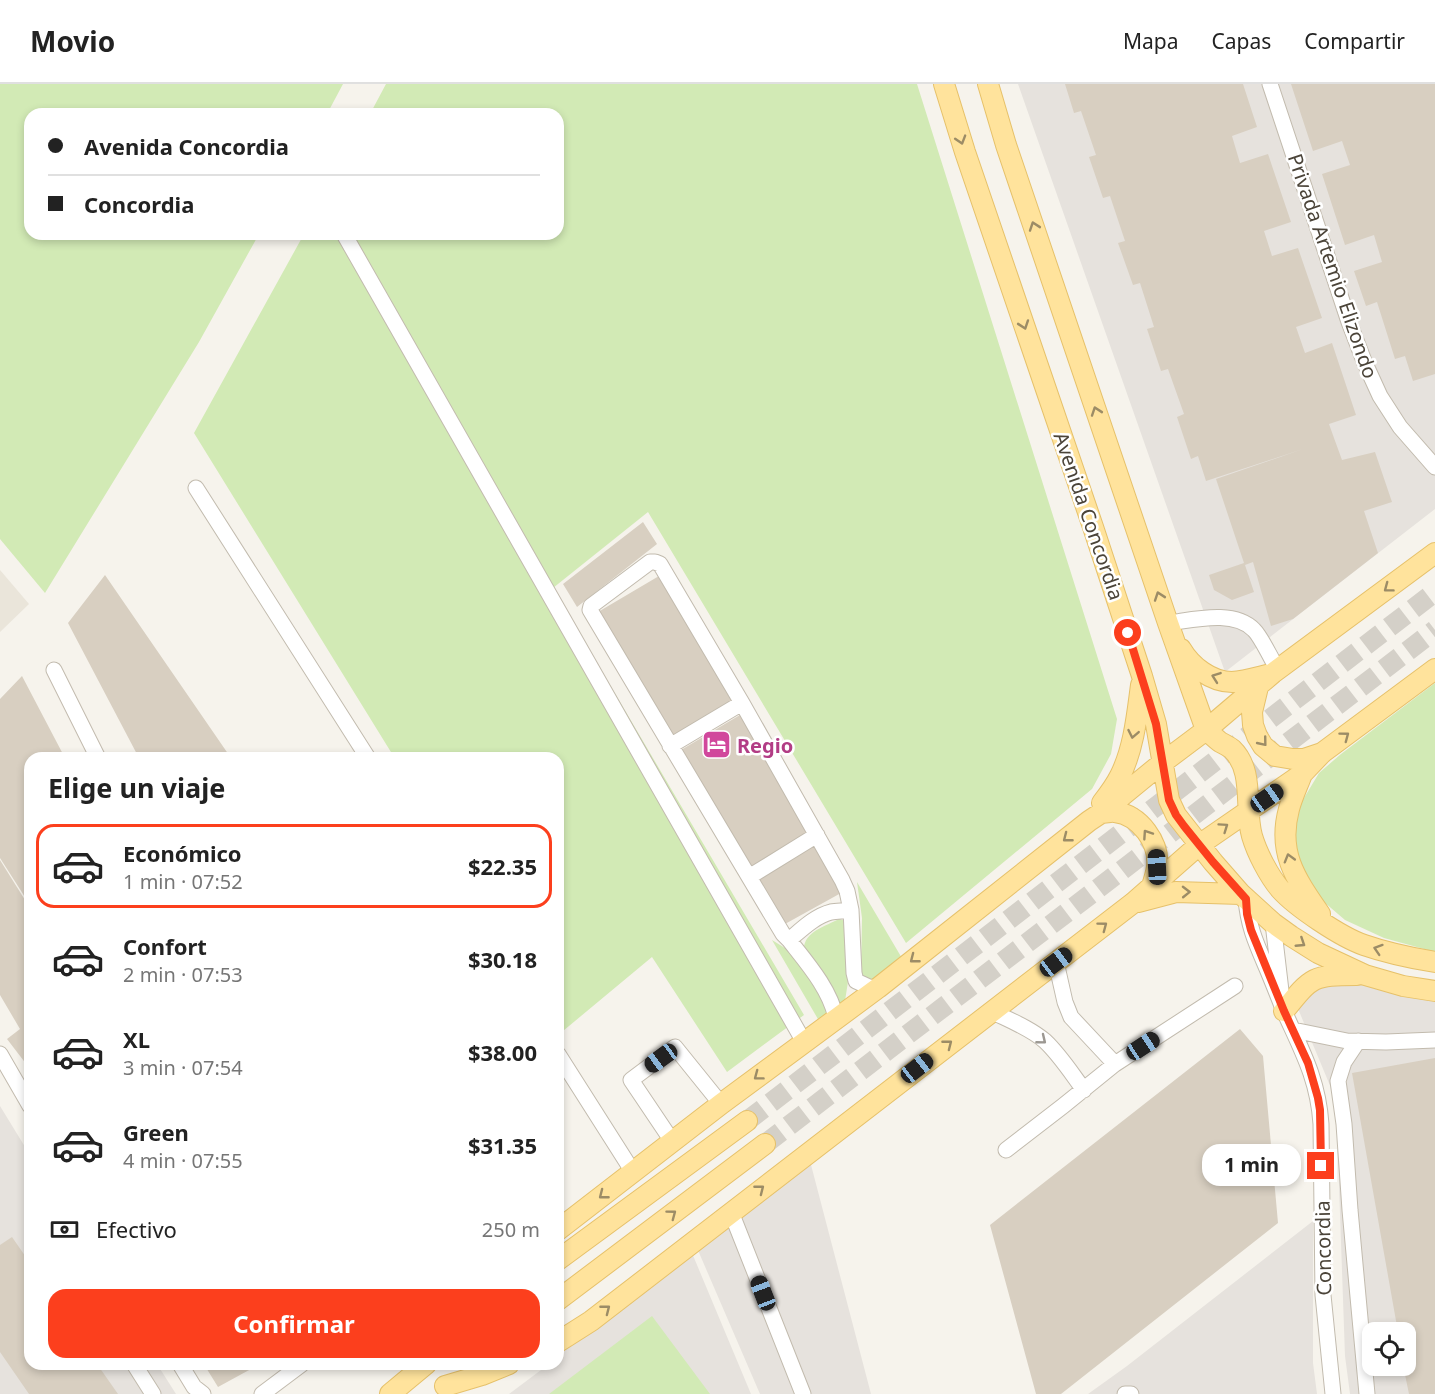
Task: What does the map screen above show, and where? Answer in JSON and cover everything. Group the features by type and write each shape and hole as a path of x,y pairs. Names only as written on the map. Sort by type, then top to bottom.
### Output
{"main road":[{"name":"Avenida Concordia","path":"944,84 1142,676 1156,724 1169,800 1176,815 1243,896 1273,923 1318,953 1365,975 1402,986 1435,991"},
{"name":"Avenida Concordia","path":"988,84 1010,156 1169,628 1206,730"},
{"path":"564,1225 672,1141 878,988 1206,730 1276,672 1435,553"},
{"path":"1169,628 1185,656 1198,669 1221,680 1231,682 1245,680 1276,672"},
{"path":"564,1338 591,1321 1133,903 1199,845 1302,774 1322,753 1435,669"},
{"path":"1095,817 1121,775 1128,757 1133,739 1142,676"},
{"path":"1258,687 1252,712 1253,725 1263,746 1275,756 1293,759 1304,759 1322,753"},
{"path":"1206,730 1230,747 1244,768 1249,822 1256,848 1279,888 1328,926 1361,944 1390,953 1435,962"},
{"path":"1302,774 1287,819 1285,842 1287,857 1304,891 1328,926"},
{"path":"1095,817 1115,812 1129,816 1151,836 1157,853 1157,867 1152,886"},
{"path":"1133,903 1176,892 1243,896"},
{"path":"1283,1008 1315,979 1334,975 1365,975"},
{"path":"564,1256 747,1121"},
{"path":"564,1295 765,1144"},
{"path":"439,1390 466,1370"},
{"path":"439,1390 494,1370"},
{"path":"390,1394 410,1371"}],"street":[{"name":"Privada Artemio Elizondo","path":"1270,84 1349,322 1368,370 1380,396 1400,427 1435,467"},
{"path":"347,240 804,1042"},
{"path":"196,488 364,752"},
{"path":"836,1018 832,1005 817,977 783,934 590,610 591,606 650,562 660,564 842,880 851,910 856,981 878,988"},
{"path":"1169,628 1221,617 1242,621 1254,630 1276,672"},
{"path":"54,670 95,752"},
{"path":"670,746 742,703"},
{"path":"749,876 817,835"},
{"name":"Concordia","path":"1243,896 1251,930 1308,1063 1318,1098 1323,1295 1333,1394"},
{"path":"789,940 824,915 851,910"},
{"path":"1273,923 1283,1008"},
{"path":"1056,962 1065,1002 1071,1017 1115,1064"},
{"path":"1006,1150 1115,1064 1235,986"},
{"path":"991,1011 1044,1040 1084,1090"},
{"path":"1293,1030 1338,1040 1435,1040"},
{"path":"1358,1041 1344,1062 1338,1081 1344,1124 1367,1394"},
{"path":"672,1141 631,1080 675,1047 721,1104"},
{"path":"0,1054 24,1096"},
{"path":"564,1063 633,1172"},
{"path":"731,1212 803,1394"},
{"path":"138,1370 153,1394"},
{"path":"184,1370 197,1392"},
{"path":"261,1394 294,1370"},
{"path":"1125,1394 1131,1394"}],"shaded area":[{"path":"1018,84 1435,84 1435,509 1225,672"},
{"path":"0,570 29,604 0,632"},
{"path":"1328,978 1435,1000 1435,1394 1350,1394 1345,1356 1336,1100 1294,999"},
{"path":"0,1106 24,1145 24,1370 161,1370 176,1394 0,1394"},
{"path":"810,1161 871,1394 760,1394 697,1248"},
{"path":"1313,1221 1313,1363 1317,1394 1088,1394 1127,1366"},
{"path":"692,1253 751,1394 509,1394 541,1370 564,1370 564,1351"}],"green space":[{"path":"0,84 343,84 330,108 24,108 24,240 256,240 199,342 45,593 0,539"},
{"path":"386,84 917,84 1117,719 1111,754 1092,789 906,943 648,512 553,588 804,1015 727,1072 652,957 564,1030 564,752 391,752 194,433 301,240 564,240 564,108 373,108"},
{"path":"1435,683 1435,952 1384,938 1345,920 1317,896 1297,867 1293,838 1301,803 1319,773"},
{"path":"857,882 906,965 873,980 865,979 861,974 862,918"},
{"path":"839,919 846,921 849,975 845,1001 839,1005 836,994 804,950 811,934"},
{"path":"772,940 793,953 813,976 827,1013 822,1026"},
{"path":"652,1316 710,1394 549,1394"}],"building":[{"path":"1065,84 1243,84 1257,127 1232,136 1240,163 1268,154 1291,222 1264,231 1272,256 1298,248 1322,318 1296,327 1305,353 1332,343 1356,415 1329,424 1342,460 1375,452 1392,502 1364,511 1378,553 1293,619 1271,626 1253,562 1245,565 1254,592 1232,600 1214,590 1209,575 1244,563 1216,479 1303,449 1206,481 1198,456 1191,459 1177,417 1184,414 1168,369 1161,371 1147,329 1154,327 1140,283 1133,285 1118,243 1125,241 1110,196 1103,198 1089,157 1096,155 1081,111 1074,113"},
{"path":"1291,84 1435,84 1435,374 1413,381 1405,356 1395,359 1377,302 1366,306 1354,271 1382,262 1374,235 1345,245 1322,174 1350,165 1342,141 1313,151"},
{"path":"643,522 657,544 577,607 563,584"},
{"path":"105,575 227,752 136,752 68,623"},
{"path":"659,576 733,702 671,738 598,612"},
{"path":"22,676 62,752 24,752 24,896 0,858 0,699"},
{"path":"740,715 809,833 749,870 681,750"},
{"path":"814,844 841,893 785,924 755,878"},
{"path":"0,860 24,898 24,1061 7,1039 20,1029 0,995"},
{"path":"1240,1029 1263,1056 1278,1223 1061,1394 1036,1394 990,1225"},
{"path":"1435,1058 1435,1394 1409,1394 1405,1376 1416,1376 1416,1322 1396,1322 1352,1073"},
{"path":"12,1237 24,1254 24,1370 101,1370 118,1394 29,1394 0,1352 0,1245"},
{"path":"207,1370 249,1370 218,1387"}],"tunnel":[{"path":"747,1121 1435,592"},
{"path":"765,1144 1435,630"}],"place":[{"name":"Regio","path":"716,745"}],"route":[{"path":"1128,633 1156,724 1169,800 1184,826 1246,899 1251,930 1308,1063 1320,1110 1321,1166"}]}
